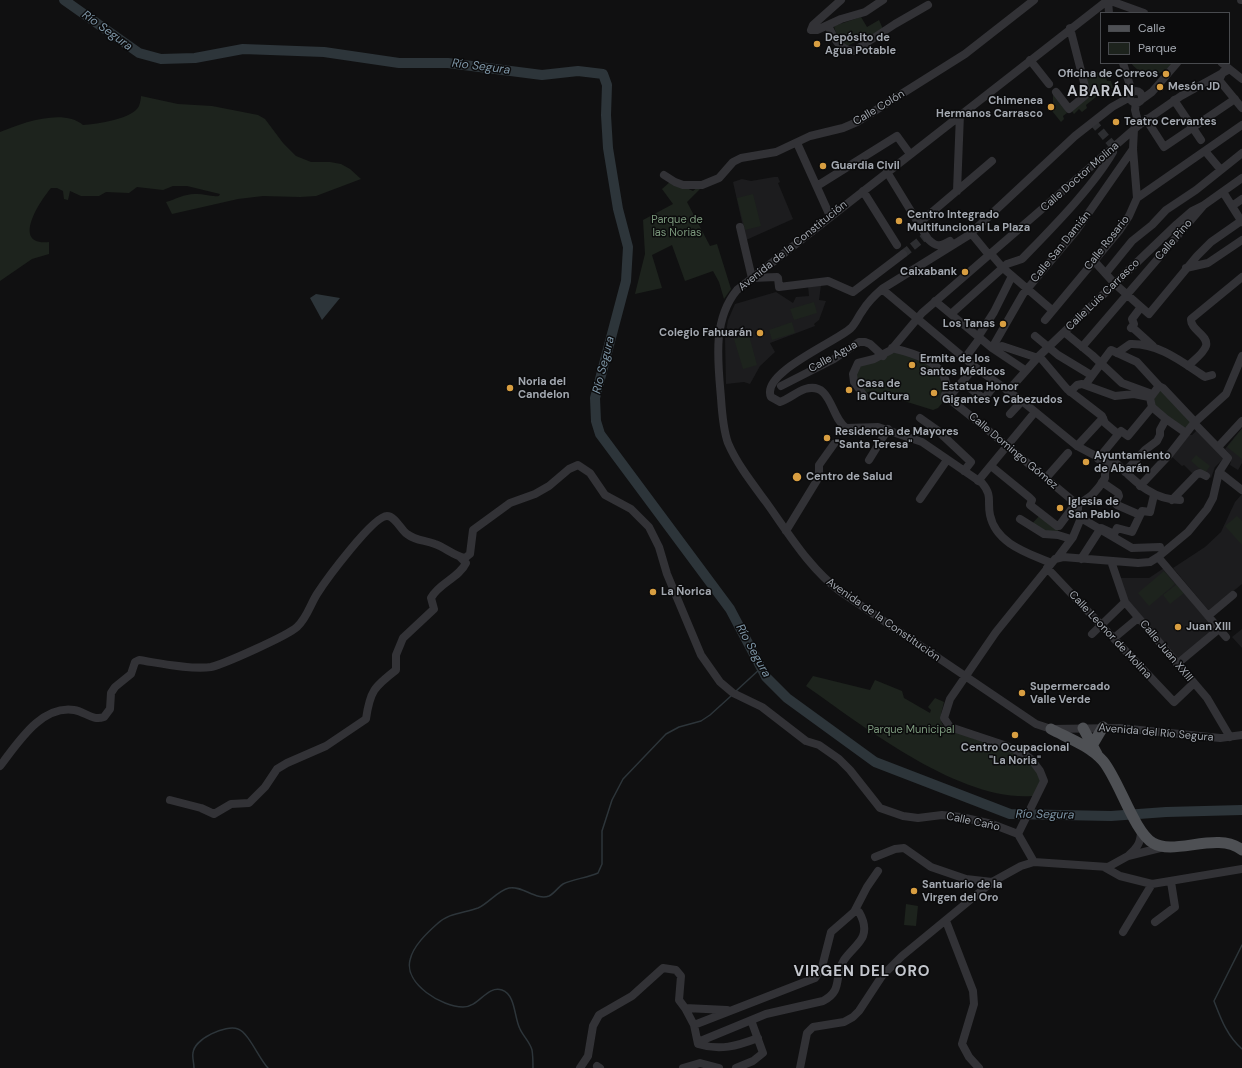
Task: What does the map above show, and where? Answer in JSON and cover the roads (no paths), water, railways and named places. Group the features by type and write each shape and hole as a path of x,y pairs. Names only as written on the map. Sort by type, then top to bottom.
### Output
{"main road":[{"path":"1092,749 1102,727"},
{"path":"1083,728 1092,749 1116,782 1141,830 1154,844 1165,847 1218,843 1238,846 1242,850"},
{"path":"1051,729 1092,749"}],"street":[{"path":"840,0 813,25 811,30 817,30 865,12 883,0"},
{"name":"Calle Colón","path":"664,175 683,185 702,184 719,178 732,162 740,158 776,152 810,136 843,128 870,115 935,71 965,54 1034,0"},
{"path":"1109,12 1108,0 1141,12"},
{"name":"Avenida de la Constitución","path":"965,677 832,585 808,561 737,462 727,441 723,422 718,357 720,328 730,298 752,278 1070,28 1108,0"},
{"path":"828,25 840,46 847,51 854,51 895,24 928,5"},
{"path":"1056,92 1069,109 1087,94 1070,28"},
{"path":"1030,60 1049,84"},
{"name":"Calle Rosario","path":"1045,320 1079,278 1095,262 1129,216 1137,198 1133,149 1136,127 1135,98 1123,64"},
{"path":"1049,566 1015,548 1005,539 993,524 990,516 990,497 987,489 978,481 922,442 907,438 888,429 878,427 846,428 842,425 827,395 812,388 804,390 780,402 774,400 770,394 771,385 783,371 852,327 870,301 882,289 970,234 1075,136 1124,98 1135,98 1152,92 1176,64"},
{"path":"1222,64 1226,71 1242,79"},
{"path":"1226,71 1219,80 1242,108"},
{"name":"Calle Doctor Molina","path":"883,356 935,301 1116,146 1136,127 1174,100 1226,71"},
{"path":"1146,119 1164,147 1235,99"},
{"path":"1174,100 1201,140"},
{"path":"957,191 960,114"},
{"path":"1137,198 1242,125"},
{"path":"817,186 897,136 910,154"},
{"path":"797,143 830,216"},
{"path":"951,314 1007,264 1022,259 1102,168 1116,146"},
{"name":"Calle San Damián","path":"994,350 1013,310 1027,289 1076,231 1133,149"},
{"path":"1206,151 1221,170"},
{"path":"1106,274 1132,242 1152,225 1166,210 1242,153"},
{"path":"918,224 992,161"},
{"path":"887,172 918,224 934,245 940,246 962,235 970,234"},
{"name":"Calle Pino","path":"1082,347 1204,204 1242,178"},
{"path":"863,191 897,245"},
{"path":"1095,262 1115,284 1149,314 1186,268 1210,242 1242,222 1223,192"},
{"path":"1232,206 1242,199"},
{"name":"Calle Luis Carrasco","path":"1008,391 1038,357 1064,332 1192,211 1204,204"},
{"path":"740,227 752,278 777,277 778,285 781,287 828,281 854,292 903,254"},
{"path":"970,234 1003,268 1052,310"},
{"path":"1186,268 1208,263 1242,240"},
{"path":"965,358 994,312 1012,276"},
{"path":"1188,366 1206,348 1205,339 1191,325 1191,319 1242,277"},
{"path":"882,289 974,367 1022,401 1077,446 1098,459 1112,463 1154,496 1176,500 1197,474 1200,473 1206,476"},
{"path":"935,301 994,350 1026,370"},
{"path":"1141,307 1132,319 1134,324 1132,328 1154,347 1169,354 1205,377 1212,375"},
{"path":"1064,332 1100,362 1122,383 1151,396"},
{"path":"1035,336 1076,367 1091,375"},
{"name":"Calle Agua","path":"781,386 834,359 860,342 870,344 883,356"},
{"path":"1084,385 1100,362 1114,352 1130,344 1154,347"},
{"path":"994,350 1002,346 1038,357 1070,392 1103,418 1105,423 1118,434"},
{"path":"892,348 923,357 936,367 945,378 948,389 946,398"},
{"path":"1058,557 1138,563 1150,562 1188,532 1203,516 1213,498 1219,472 1228,458 1137,362 1114,352"},
{"path":"865,397 854,382 853,374 855,366 864,360 883,356"},
{"path":"1140,486 1170,455 1195,422 1226,394 1239,369 1242,356"},
{"path":"946,398 974,367"},
{"path":"970,388 984,399 996,383"},
{"path":"1070,392 1077,385 1084,385 1115,396 1134,394 1151,396"},
{"path":"1159,386 1151,396 1152,407 1186,433"},
{"name":"Calle Domingo Gómez","path":"946,398 1077,504"},
{"path":"1010,414 1022,401"},
{"path":"1098,459 1121,431 1128,436 1152,407"},
{"path":"978,481 1035,412"},
{"path":"920,418 937,430 972,462 964,471"},
{"path":"1077,446 1103,418"},
{"path":"1125,472 1145,450 1157,441 1160,436 1160,430 1166,419"},
{"path":"1218,448 1242,421"},
{"path":"869,460 888,429"},
{"path":"786,531 819,477 819,466 834,444"},
{"path":"1046,478 1068,453"},
{"path":"920,499 947,460"},
{"path":"991,466 1032,500 1030,505 1059,526 1077,504 1092,495 1105,478 1105,472 1112,463"},
{"name":"Calle Caño","path":"460,557 465,558 470,554 473,530 480,524 491,518 510,503 535,494 549,486 569,470 578,465 583,467 590,473 605,495 631,509 649,528 659,547 667,574 701,656 720,682 733,692 775,715 806,741 824,748 850,770 880,808 903,816 918,818 942,815 961,817 1020,831"},
{"path":"1219,472 1242,490"},
{"path":"1102,482 1118,493 1119,496 1115,503 1118,506 1140,515"},
{"path":"1099,530 1101,528 1114,534 1117,528 1119,528 1132,532 1142,511 1150,512 1154,496"},
{"path":"1077,504 1078,514 1081,518 1099,530 1132,548 1160,547"},
{"path":"0,766 39,721 53,712 76,710 93,718 104,717 110,709 111,692 131,674 134,663 139,660 212,667 296,628 308,614 316,595 360,539 380,518 387,516 392,517 405,533 416,540 434,543 460,557 466,563 463,569 435,590 430,598 434,609 404,638 396,655 396,670 376,685 369,701 366,719 326,746 277,769 265,787 249,803 231,804 214,814 201,808 170,800"},
{"path":"1034,862 1020,831 1044,781 1040,772 1031,759 1024,754 1004,745 950,727 944,718 950,699 965,677 996,632 1049,566 1058,557 1071,539 1081,518"},
{"path":"1020,519 1044,534 1058,535 1071,539"},
{"path":"1081,559 1099,530"},
{"path":"1158,557 1226,637"},
{"name":"Calle Juan XXIII","path":"1111,561 1125,602 1207,698 1230,737"},
{"name":"Calle Leonor de Molina","path":"1049,566 1101,625 1174,702 1194,683"},
{"path":"1208,616 1233,595"},
{"path":"1092,634 1125,602"},
{"path":"1114,638 1138,618"},
{"path":"1177,664 1219,629"},
{"name":"Avenida del Río Segura","path":"965,677 1036,724 1051,729 1102,727 1230,737 1242,735"},
{"path":"800,1068 807,1033 813,1027 844,1022 853,1017 860,1011 882,976 919,941 992,882 1021,866 1034,862 1108,867 1128,856 1136,849 1141,841 1141,830"},
{"path":"1128,856 1165,847"},
{"path":"875,857 895,849 904,848 931,867 966,879 992,882"},
{"path":"1104,867 1120,876 1152,884 1242,869"},
{"path":"694,1025 815,978 822,967 831,932 854,912 867,887 878,872"},
{"path":"1155,922 1175,907 1171,882"},
{"path":"1123,932 1152,884"},
{"path":"698,1043 751,1020 780,1010 823,1001 831,997 837,986 838,972 841,965 863,936 864,929 862,918 859,912 854,912"},
{"path":"946,920 972,992 974,1004 962,1044 969,1058 979,1068"},
{"path":"580,1068 588,1056 593,1026 599,1015 632,996 663,968 676,970 682,976 679,1000 694,1025 698,1043"},
{"path":"685,1008 730,1010"},
{"path":"736,1068 753,1061 764,1053 751,1020"},
{"path":"698,1043 710,1048 722,1048 740,1045 758,1038"},
{"path":"683,1068 700,1063 719,1068"}],"waterway":[{"name":"Río Segura","path":"64,0 139,53 161,59 195,58 243,49 324,52 399,63 448,63 542,75 578,71 603,74 607,85 606,115 608,148 618,209 628,247 626,281 595,398 596,421 600,434 730,609 766,677 787,698 875,762 1010,814 1111,816 1166,812 1242,810"},
{"path":"736,691 761,668"},
{"path":"533,1068 533,1054 531,1047 520,1029 512,1002 507,993 497,989 487,993 474,1004 463,1007 445,1003 426,992 413,977 410,969 410,960 414,950 441,920 451,915 478,908 497,894 509,888 519,889 544,897 551,895 563,884 598,873 602,864 602,831 612,800 623,779 666,734 679,727 701,721 731,696"},
{"path":"1242,945 1214,1001 1228,1033 1242,1049"},
{"path":"194,1068 193,1053 199,1043 211,1034 233,1028 242,1031 268,1068"}],"tunnel":[{"path":"1093,122 1114,147"},
{"path":"903,254 926,236"}],"place":[{"name":"Depósito de Agua Potable","path":"817,44"},
{"name":"Oficina de Correos","path":"1166,74"},
{"name":"Mesón JD","path":"1160,87"},
{"name":"Chimenea Hermanos Carrasco","path":"1051,107"},
{"name":"Teatro Cervantes","path":"1116,122"},
{"name":"Guardia Civil","path":"823,166"},
{"name":"Centro Integrado Multifuncional La Plaza","path":"899,221"},
{"name":"Caixabank","path":"965,272"},
{"name":"Los Tanas","path":"1003,324"},
{"name":"Colegio Fahuarán","path":"760,333"},
{"name":"Ermita de los Santos Médicos","path":"912,365"},
{"name":"Noria del Candelon","path":"510,388"},
{"name":"Casa de la Cultura","path":"849,390"},
{"name":"Estatua Honor Gigantes y Cabezudos","path":"934,393"},
{"name":"Residencia de Mayores \"Santa Teresa\"","path":"827,438"},
{"name":"Ayuntamiento de Abarán","path":"1086,462"},
{"name":"Centro de Salud","path":"797,477"},
{"name":"Iglesia de San Pablo","path":"1060,508"},
{"name":"La Ñorica","path":"653,592"},
{"name":"Juan XIII","path":"1178,627"},
{"name":"Supermercado Valle Verde","path":"1022,693"},
{"name":"Centro Ocupacional \"La Noria\"","path":"1015,735"},
{"name":"Santuario de la Virgen del Oro","path":"914,891"}],"district":[{"name":"ABARÁN","path":"1101,92"},
{"name":"VIRGEN DEL ORO","path":"862,972"}],"park label":[{"name":"Parque de las Norias","path":"677,226"},
{"name":"Parque Municipal","path":"911,730"}]}
